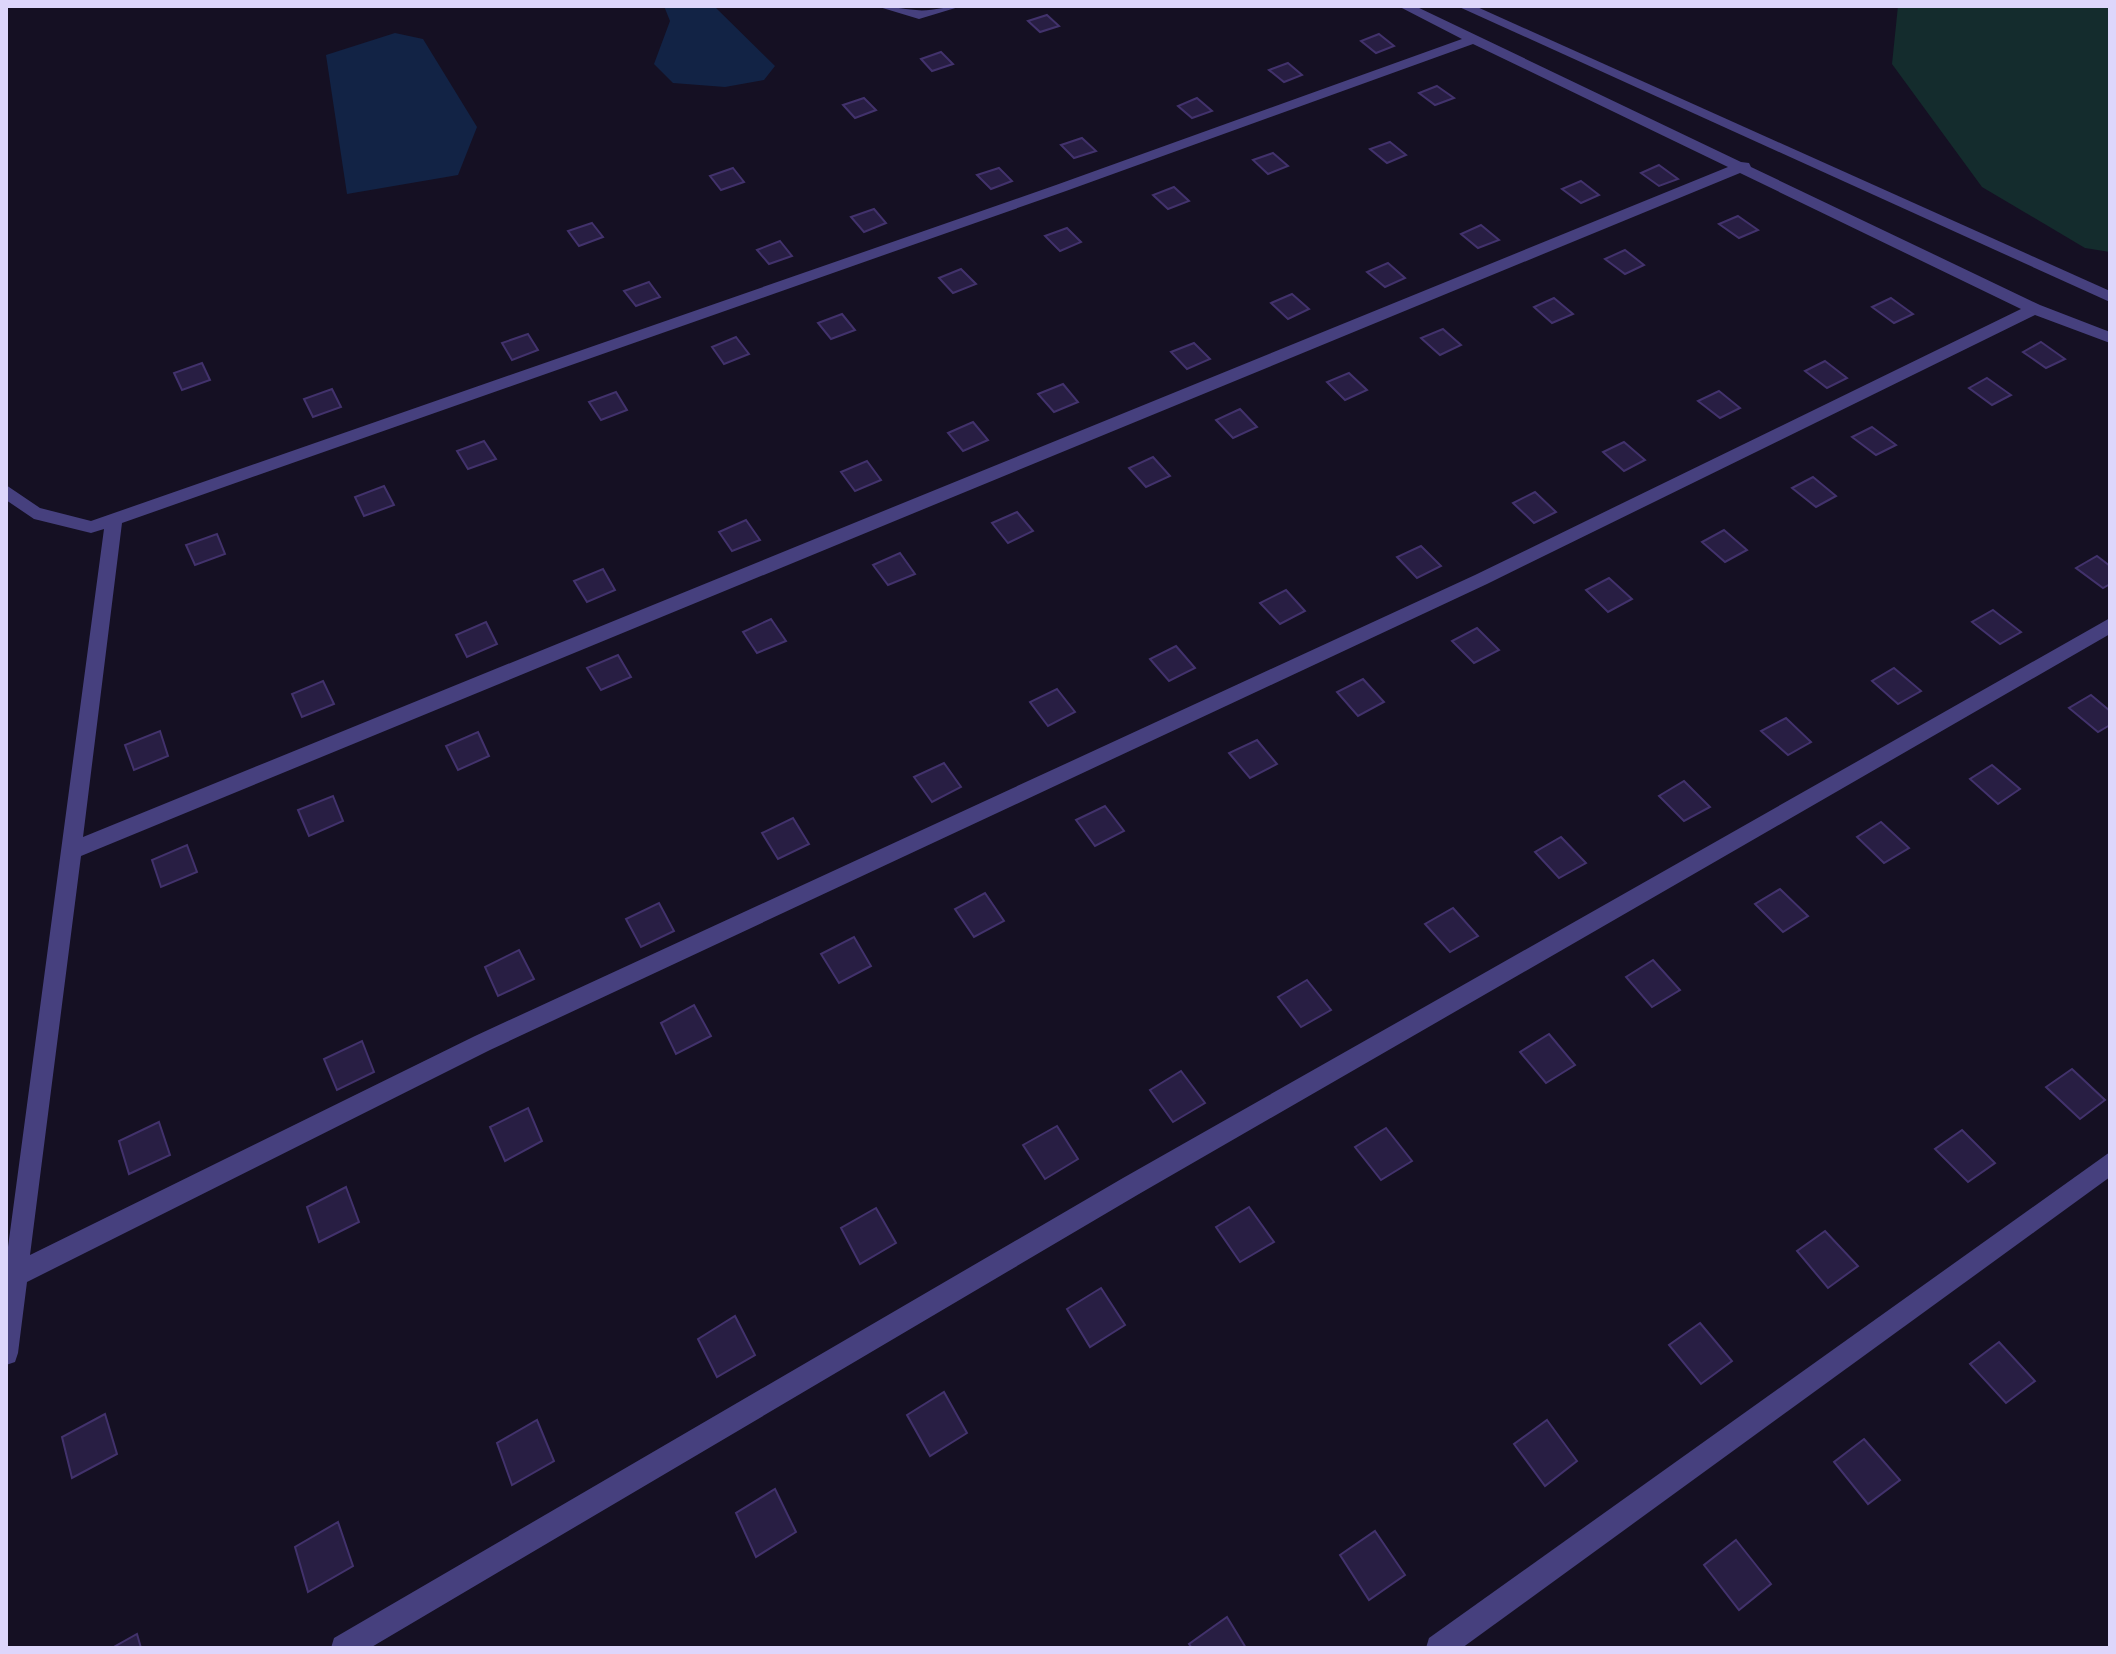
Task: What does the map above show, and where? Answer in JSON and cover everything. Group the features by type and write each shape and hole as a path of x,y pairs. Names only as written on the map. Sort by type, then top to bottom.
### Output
{"street":[{"path":"883,6 919,15 955,6"},
{"path":"1405,6 1744,166 2034,309 2110,338"},
{"path":"1464,6 2110,297"},
{"path":"6,491 34,513 91,527 1046,194 1474,39"},
{"path":"70,851 1744,166"},
{"path":"16,1275 544,1014 1027,793 1766,446 2034,309"},
{"path":"6,1353 114,519"},
{"path":"344,1648 1131,1186 2110,625"},
{"path":"1439,1648 2110,1163"}],"green space":[{"path":"1898,6 2110,6 2110,252 2085,248 1982,187 1892,64"}],"water":[{"path":"664,6 714,6 775,66 764,80 725,87 673,83 654,64 670,21"},
{"path":"395,33 423,39 477,127 458,175 347,194 326,55"}],"building":[{"path":"1047,15 1059,26 1040,32 1028,21"},
{"path":"1379,34 1394,46 1376,53 1361,41"},
{"path":"941,52 953,64 932,71 921,59"},
{"path":"1288,63 1302,75 1284,82 1269,70"},
{"path":"1437,86 1454,98 1435,105 1419,93"},
{"path":"864,98 876,110 855,118 843,105"},
{"path":"1197,98 1212,111 1192,118 1178,106"},
{"path":"1082,138 1096,151 1074,158 1061,145"},
{"path":"1390,142 1406,155 1387,163 1370,149"},
{"path":"1273,153 1288,166 1268,174 1253,160"},
{"path":"1659,165 1678,179 1659,186 1641,173"},
{"path":"733,168 744,182 721,190 710,176"},
{"path":"999,168 1012,181 991,189 977,175"},
{"path":"1581,181 1599,195 1581,203 1562,189"},
{"path":"1174,187 1189,201 1168,209 1153,195"},
{"path":"874,209 886,223 864,232 851,217"},
{"path":"1738,216 1758,230 1739,238 1719,224"},
{"path":"592,223 603,237 579,246 568,231"},
{"path":"1481,225 1499,240 1478,248 1461,234"},
{"path":"1067,228 1081,242 1060,251 1045,236"},
{"path":"780,241 792,256 769,264 757,250"},
{"path":"1625,250 1644,265 1625,274 1605,259"},
{"path":"1388,263 1405,278 1385,287 1367,272"},
{"path":"961,269 976,284 953,293 939,278"},
{"path":"649,282 660,297 636,306 624,291"},
{"path":"1292,294 1309,309 1288,319 1271,303"},
{"path":"1554,298 1573,314 1552,323 1534,307"},
{"path":"1891,298 1913,314 1894,323 1872,307"},
{"path":"842,314 855,330 831,339 818,323"},
{"path":"1443,329 1461,345 1440,355 1421,338"},
{"path":"528,334 538,350 512,360 502,343"},
{"path":"736,337 749,354 724,364 712,347"},
{"path":"2041,342 2065,359 2046,368 2023,352"},
{"path":"1194,343 1210,359 1187,369 1171,352"},
{"path":"1825,361 1847,378 1827,388 1805,371"},
{"path":"202,363 210,380 182,390 174,373"},
{"path":"1349,373 1367,390 1345,400 1327,382"},
{"path":"1987,378 2011,395 1992,405 1969,388"},
{"path":"1063,384 1078,402 1054,412 1038,394"},
{"path":"332,389 341,407 313,417 304,399"},
{"path":"1719,391 1740,408 1720,418 1698,401"},
{"path":"616,392 627,410 601,420 589,402"},
{"path":"1240,409 1257,427 1233,438 1216,420"},
{"path":"973,422 988,440 963,451 948,433"},
{"path":"1872,427 1896,445 1876,455 1852,437"},
{"path":"484,441 496,459 468,469 457,451"},
{"path":"1624,442 1645,460 1624,471 1603,452"},
{"path":"1153,457 1170,476 1146,487 1129,468"},
{"path":"867,461 881,480 855,491 841,472"},
{"path":"1813,477 1836,496 1816,507 1792,488"},
{"path":"384,486 394,505 364,516 355,497"},
{"path":"1535,492 1556,512 1534,523 1513,503"},
{"path":"1017,512 1033,531 1008,543 992,523"},
{"path":"746,520 760,540 732,551 719,532"},
{"path":"1724,530 1747,550 1725,562 1702,542"},
{"path":"217,534 225,554 195,565 186,545"},
{"path":"1421,546 1441,566 1417,578 1397,557"},
{"path":"900,553 915,574 888,585 873,565"},
{"path":"2097,556 2110,566 2110,584 2103,588 2076,568"},
{"path":"603,569 615,590 587,602 574,581"},
{"path":"1609,578 1632,599 1608,612 1586,590"},
{"path":"1286,590 1305,611 1280,624 1260,603"},
{"path":"1993,610 2021,632 2000,644 1972,622"},
{"path":"771,619 786,641 757,653 743,632"},
{"path":"486,622 497,644 467,657 456,635"},
{"path":"1477,628 1499,650 1474,663 1452,641"},
{"path":"1176,646 1195,668 1169,681 1150,659"},
{"path":"618,655 631,677 601,690 587,668"},
{"path":"1894,668 1921,691 1898,704 1872,681"},
{"path":"1363,679 1384,702 1358,716 1337,692"},
{"path":"323,681 334,704 302,717 292,694"},
{"path":"1057,689 1075,712 1048,726 1030,702"},
{"path":"2091,695 2110,711 2110,725 2098,732 2069,708"},
{"path":"1786,718 1811,742 1788,755 1761,731"},
{"path":"160,731 168,756 134,770 125,745"},
{"path":"478,732 489,756 458,770 446,746"},
{"path":"1257,740 1277,764 1250,778 1229,753"},
{"path":"944,763 961,787 932,802 914,777"},
{"path":"1992,765 2020,789 1998,804 1970,779"},
{"path":"1684,781 1710,807 1684,821 1659,796"},
{"path":"333,796 343,821 309,836 298,810"},
{"path":"1105,806 1124,831 1095,846 1076,820"},
{"path":"793,818 809,844 778,859 762,833"},
{"path":"1881,822 1909,848 1884,863 1857,837"},
{"path":"1561,837 1586,863 1559,878 1535,852"},
{"path":"187,845 197,872 161,887 152,860"},
{"path":"1780,889 1808,916 1783,932 1755,904"},
{"path":"985,893 1004,921 974,937 955,909"},
{"path":"659,903 674,931 641,947 626,919"},
{"path":"1453,908 1478,936 1450,952 1425,924"},
{"path":"854,937 871,966 839,983 821,954"},
{"path":"519,950 534,979 498,996 485,967"},
{"path":"1653,960 1680,990 1652,1007 1626,977"},
{"path":"1307,980 1331,1010 1301,1027 1278,997"},
{"path":"694,1005 711,1036 676,1054 661,1023"},
{"path":"1549,1034 1575,1065 1546,1083 1520,1052"},
{"path":"362,1041 374,1072 337,1090 324,1059"},
{"path":"2072,1069 2105,1100 2080,1119 2046,1087"},
{"path":"1181,1071 1205,1103 1173,1122 1150,1090"},
{"path":"528,1108 542,1141 505,1161 490,1127"},
{"path":"159,1122 170,1155 129,1174 119,1141"},
{"path":"1057,1126 1078,1159 1045,1179 1023,1145"},
{"path":"1386,1128 1412,1161 1381,1180 1355,1147"},
{"path":"1962,1130 1995,1163 1968,1182 1935,1149"},
{"path":"346,1187 359,1222 319,1242 307,1207"},
{"path":"1249,1207 1274,1242 1240,1262 1216,1227"},
{"path":"876,1208 896,1243 860,1264 841,1228"},
{"path":"1825,1231 1858,1266 1828,1288 1797,1251"},
{"path":"1101,1288 1125,1325 1090,1347 1067,1309"},
{"path":"735,1316 755,1355 717,1377 698,1339"},
{"path":"1700,1323 1732,1361 1701,1384 1669,1345"},
{"path":"1999,1342 2035,1381 2006,1403 1970,1364"},
{"path":"944,1392 967,1433 930,1456 907,1415"},
{"path":"105,1414 117,1454 72,1478 62,1437"},
{"path":"537,1420 554,1461 512,1485 497,1443"},
{"path":"1547,1420 1577,1461 1545,1486 1514,1444"},
{"path":"1864,1439 1900,1480 1868,1504 1834,1462"},
{"path":"775,1489 796,1532 756,1557 736,1513"},
{"path":"338,1522 353,1566 308,1592 295,1547"},
{"path":"1375,1531 1405,1575 1369,1600 1340,1555"},
{"path":"1736,1540 1771,1584 1739,1610 1704,1565"},
{"path":"1227,1617 1246,1648 1192,1648 1189,1644"},
{"path":"137,1634 141,1648 112,1648"}]}
